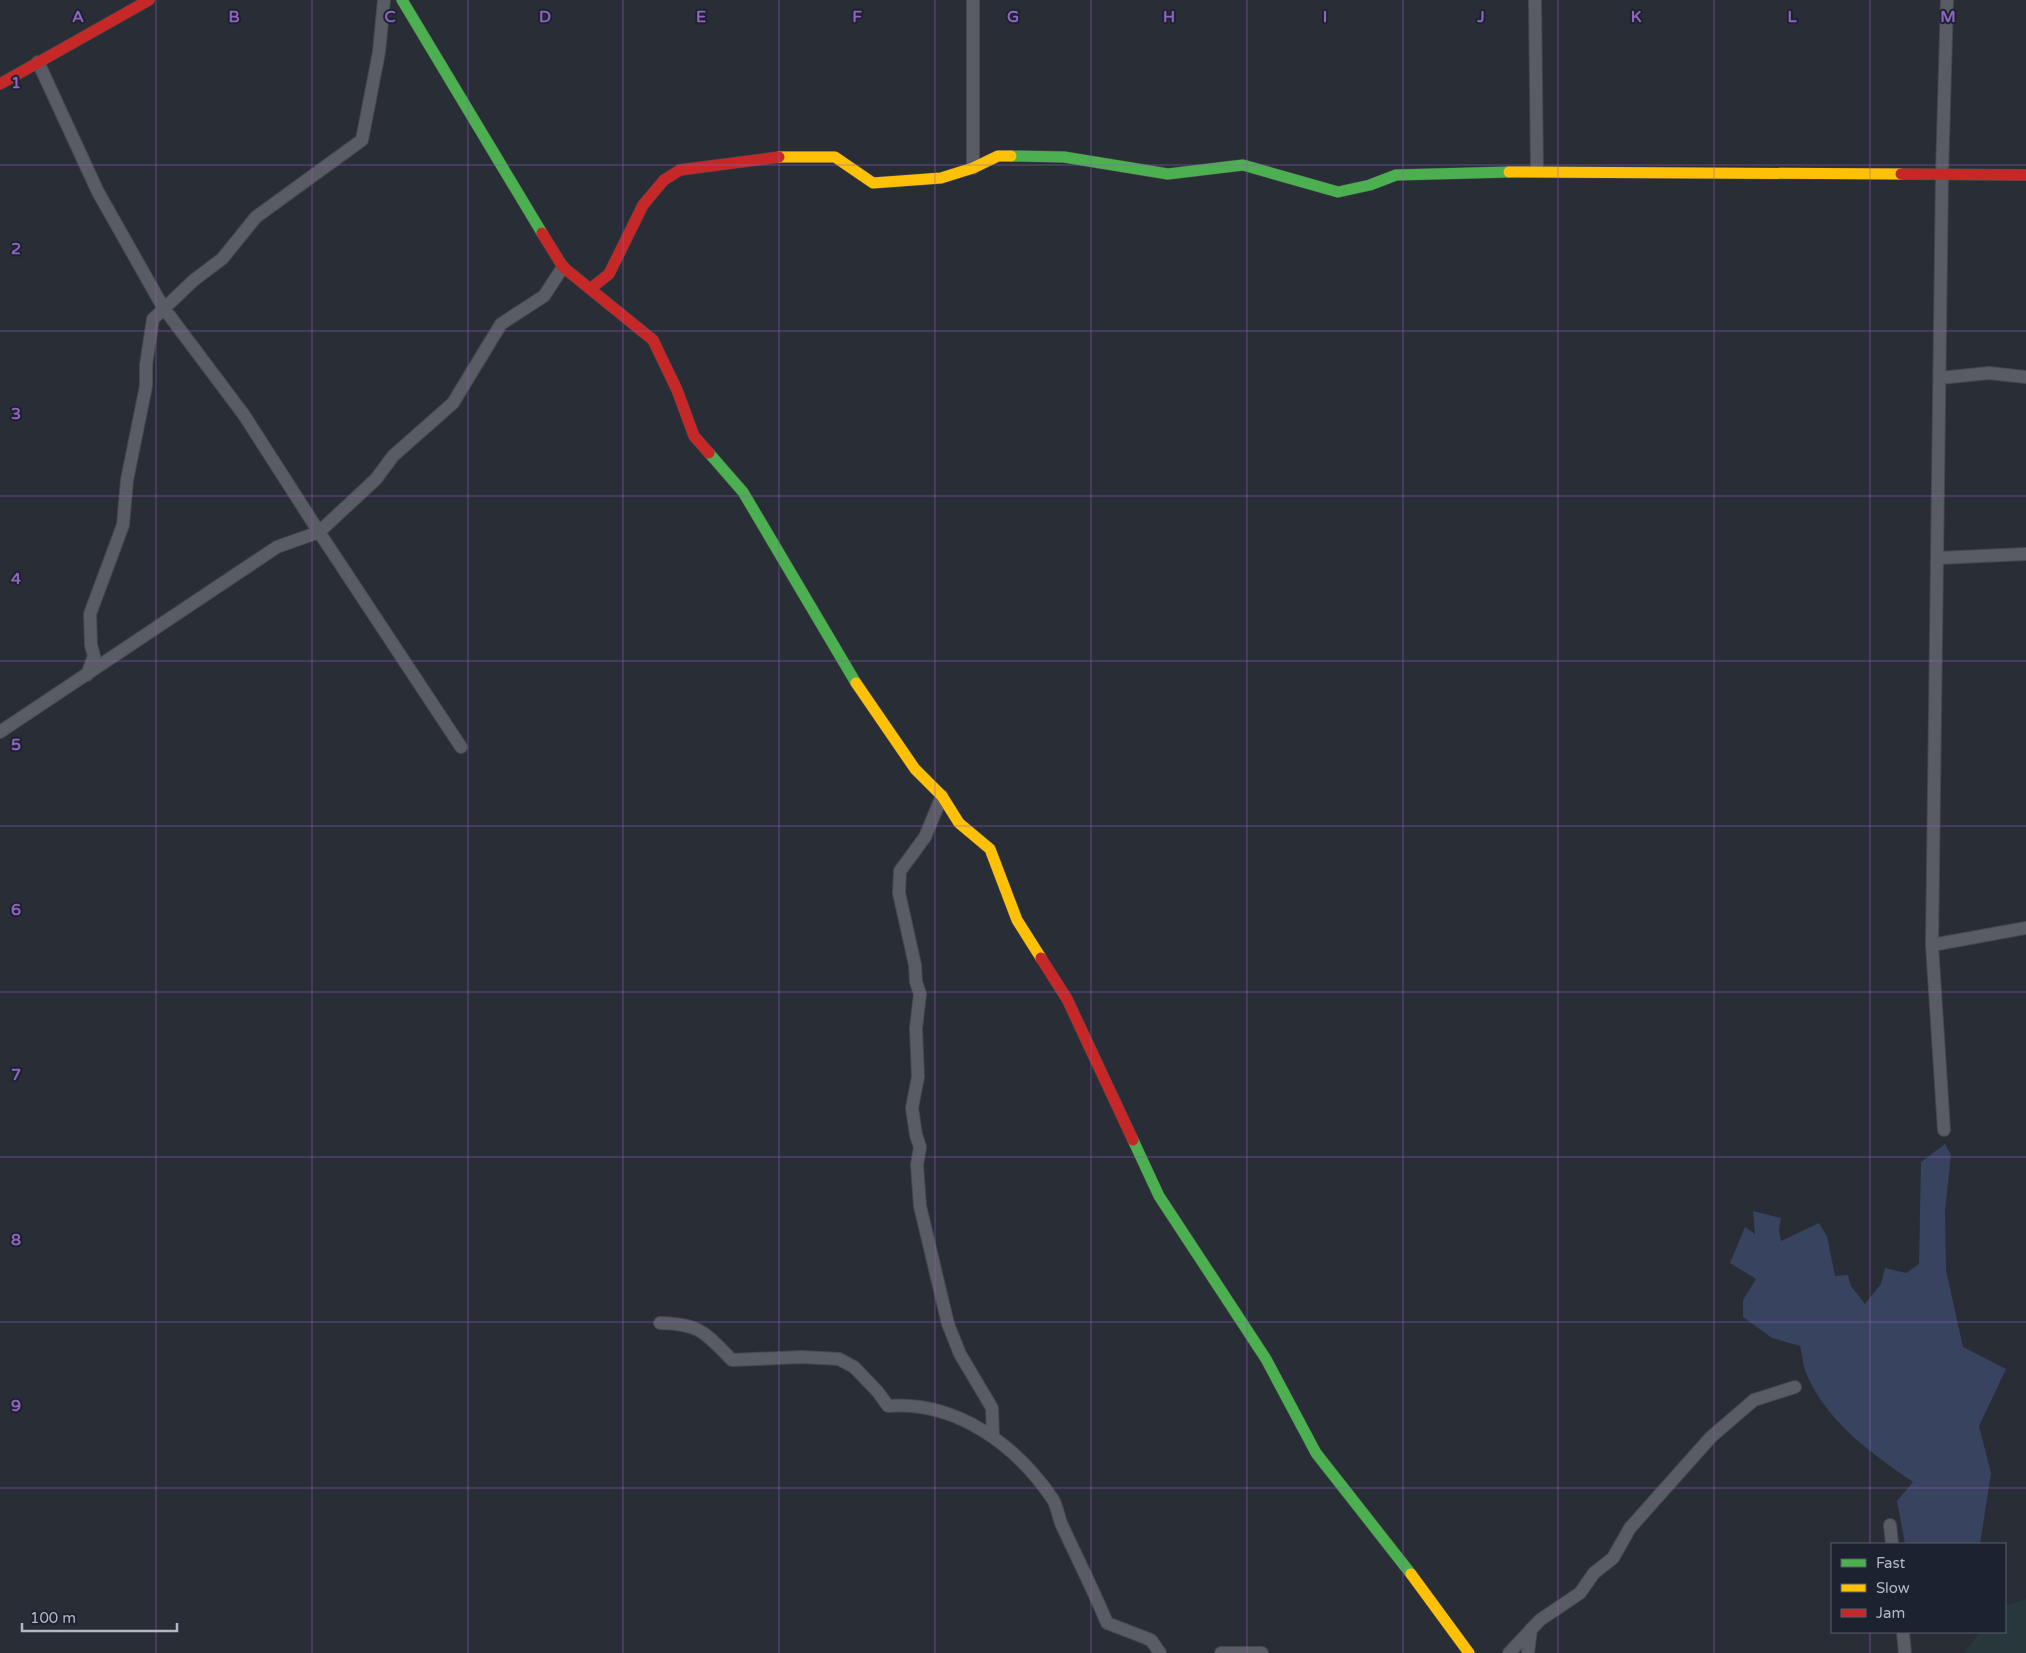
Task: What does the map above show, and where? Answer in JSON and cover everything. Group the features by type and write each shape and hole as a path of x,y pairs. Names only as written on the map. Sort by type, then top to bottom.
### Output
{"street":[{"path":"0,84 150,0"},
{"path":"88,675 94,656 91,646 90,614 123,524 128,480 146,386 146,365 154,319 163,307 222,259 256,217 362,140 379,52 384,0"},
{"path":"402,0 563,267 590,289 590,292 654,340 677,390 694,436 743,492 852,677 915,769 942,796 959,823 990,849 1017,920 1067,999 1158,1196 1266,1359 1316,1453 1417,1581 1469,1653"},
{"path":"972,168 974,0"},
{"path":"1535,0 1537,171"},
{"path":"1944,1130 1932,945 1942,174 1947,0"},
{"path":"38,62 98,192 163,307 244,415 319,532 462,747"},
{"path":"590,289 608,274 643,205 664,180 680,170 770,157 835,158 873,183 941,178 972,168 998,156 1064,157 1168,174 1243,165 1338,192 1396,175 1537,171 2026,175"},
{"path":"0,732 278,547 319,532 376,479 392,456 453,403 501,324 544,296 563,267"},
{"path":"1940,378 1989,373 2026,377"},
{"path":"1938,558 2026,554"},
{"path":"942,796 925,837 900,871 899,893 920,994 916,1028 918,1076 912,1108 916,1135 920,1147 917,1165 920,1206 948,1324 960,1354 992,1408 993,1435"},
{"path":"1932,945 2026,928"},
{"path":"660,1323 695,1326 703,1330 732,1360 802,1356 839,1359 854,1367 878,1392 888,1406 900,1405 935,1410 967,1422 993,1435 1023,1462 1053,1500 1061,1522 1107,1623 1151,1640 1160,1653"},
{"path":"1508,1653 1540,1620 1580,1593 1594,1573 1613,1558 1630,1528 1711,1437 1754,1400 1795,1387"},
{"path":"1890,1525 1892,1543"},
{"path":"1528,1653 1531,1629"},
{"path":"1903,1633 1905,1653"},
{"path":"1221,1653 1262,1653"}],"shaded area":[{"path":"2026,1599 2026,1653 1964,1653 1979,1633 2006,1633 2006,1606"}],"water":[{"path":"1945,1144 1951,1155 1945,1211 1946,1270 1963,1347 2006,1369 1979,1426 1991,1473 1980,1543 1905,1543 1897,1501 1913,1482 1851,1435 1825,1406 1806,1373 1800,1346 1772,1338 1743,1317 1743,1300 1756,1279 1730,1263 1745,1227 1755,1234 1753,1211 1781,1218 1779,1230 1781,1241 1819,1223 1827,1236 1835,1276 1848,1275 1851,1286 1865,1304 1881,1284 1885,1268 1906,1273 1919,1264 1921,1162"}],"traffic: fast":[{"path":"402,0 542,233"},
{"path":"1011,156 1064,157 1168,174 1243,165 1338,192 1370,185 1396,175 1509,172"},
{"path":"709,453 743,492 856,683"},
{"path":"1133,1140 1159,1196 1266,1359 1316,1453 1411,1574"}],"traffic: slow":[{"path":"779,157 835,157 873,183 941,178 973,168 998,156 1011,156"},
{"path":"1509,172 1901,174"},
{"path":"856,683 915,769 942,796 959,823 990,849 1017,920 1041,958"},
{"path":"1411,1574 1469,1653"}],"traffic: jam":[{"path":"0,84 149,0"},
{"path":"590,289 609,274 643,205 664,180 680,170 779,157"},
{"path":"1901,174 2026,175"},
{"path":"542,233 563,267 653,340 677,390 694,436 709,453"},
{"path":"1041,958 1067,999 1133,1140"}]}
